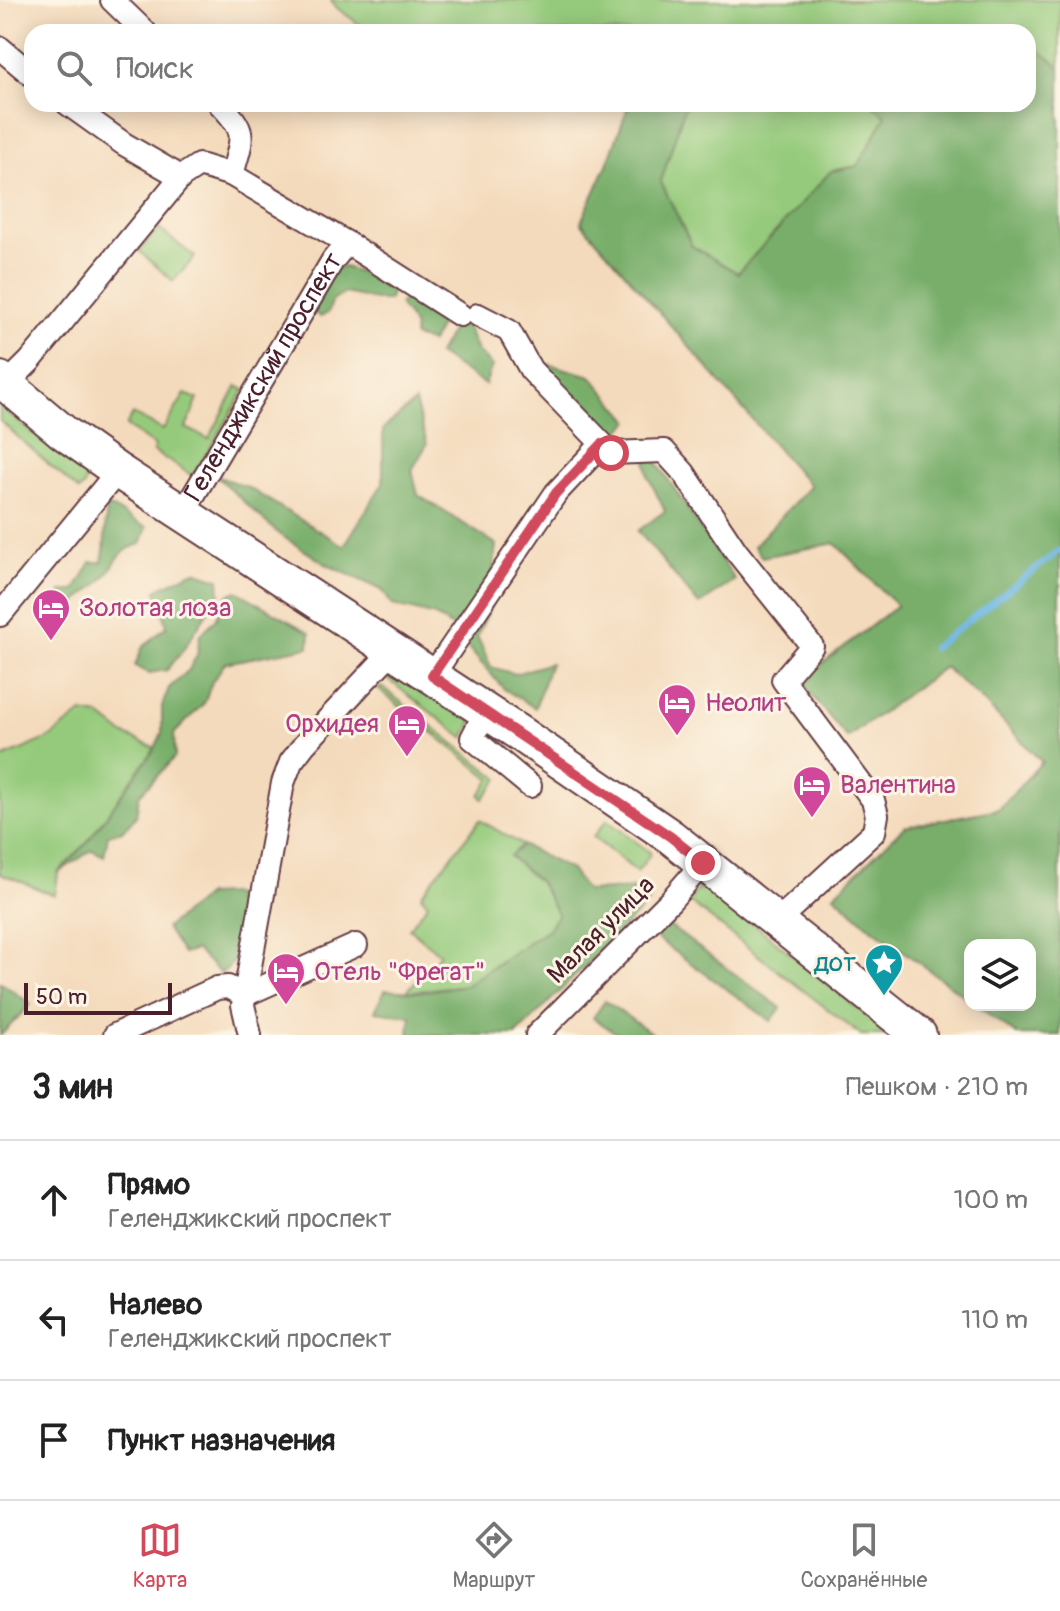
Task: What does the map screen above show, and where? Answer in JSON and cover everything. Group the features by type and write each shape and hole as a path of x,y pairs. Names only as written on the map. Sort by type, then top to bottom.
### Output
{"main road":[{"name":"Геленджикский проспект","path":"3,382 63,432 118,471 486,711 671,837 919,1035"}],"street":[{"path":"112,0 137,24"},
{"path":"0,48 24,68"},
{"path":"79,112 124,144 181,177"},
{"path":"227,112 240,126 242,136 232,175"},
{"path":"3,382 30,361 181,177 199,165 232,175 469,315 509,331 531,370 611,453 664,451 684,473 736,551 812,646 783,680 873,800 877,815 874,832 777,921"},
{"name":"Геленджикский проспект","path":"183,513 333,260 347,243"},
{"path":"432,676 556,493 602,444"},
{"path":"0,615 118,471"},
{"path":"250,1035 243,1005 283,783 291,762 393,650"},
{"path":"486,711 472,738 530,786"},
{"name":"Малая улица","path":"537,1035 671,900 703,863"},
{"path":"115,1035 217,988 228,987 245,995 356,945"}],"green space":[{"path":"331,0 1060,0 1060,1035 1017,1035 984,1011 1036,1011 1036,939 964,939 964,996 869,926 834,895 904,827 999,809 1042,762 979,697 944,667 847,738 800,681 897,606 835,543 762,557 754,546 810,486 581,222 626,112 1036,112 1036,24 359,24"},
{"path":"1036,48 1060,67 1060,1035 1017,1035 984,1011 1036,1011 1036,939 964,939 964,996 869,926 834,895 904,827 999,809 1042,762 979,697 944,667 847,738 800,681 897,606 835,543 762,557 754,546 810,486 581,222 626,112 683,112 661,182 692,246 738,273 831,171 857,166 886,116 881,112 1036,112"},
{"path":"159,229 195,257 173,281 139,251"},
{"path":"345,267 363,274 382,274 393,282 389,300 345,293 333,299 328,313 320,317 312,310 333,268"},
{"path":"408,296 429,306 441,324 431,342 414,337 414,326 399,304"},
{"path":"466,325 477,351 492,366 485,385 438,354 454,326"},
{"path":"548,364 591,376 630,421 615,436 551,387"},
{"path":"237,386 245,390 193,476 153,451 155,446 126,426 133,414 163,430 185,394 198,399 186,428 209,439"},
{"path":"415,402 427,444 412,470 418,495 496,544 490,608 477,636 491,667 515,674 550,663 535,708 504,689 469,649 460,632 435,616 392,605 382,590 326,564 279,534 216,476 247,487 344,546 383,483 383,429"},
{"path":"0,407 81,471 86,477 79,491 0,421"},
{"path":"652,455 735,580 699,605 638,531 665,511 648,476 646,461"},
{"path":"107,506 147,527 141,544 121,555 106,576 76,603 62,601 61,591 75,591 91,562 102,562"},
{"path":"194,571 219,579 220,593 167,670 149,673 135,666 142,648 167,626 156,590"},
{"path":"237,591 310,633 309,647 225,663 212,682 204,703 174,734 175,757 139,795 136,816 122,831 108,835 104,856 92,850 58,873 86,844 155,748 162,733 162,706 169,688 189,670 197,655 200,635 216,619 228,595"},
{"path":"394,676 469,715 472,722 464,738 389,680"},
{"path":"382,687 499,779 483,799 480,795 491,779 378,689"},
{"path":"82,713 100,716 123,734 155,748 86,844 58,873 55,895 0,874 0,759 49,738"},
{"path":"480,820 522,845 510,856 540,883 558,915 548,929 466,985 406,992 440,954 409,928 428,904 421,895"},
{"path":"607,820 651,853 637,872 593,837"},
{"path":"522,845 571,870 586,891 633,889 650,901 516,1035 409,1035 411,1016 375,1011 385,990 417,992 466,985 548,929 558,914 540,883 510,856"},
{"path":"704,883 890,1035 861,1035 688,901"},
{"path":"233,894 253,944 221,974 196,950 183,954 166,928 207,895"},
{"path":"664,922 781,1008 771,1021 652,935"},
{"path":"0,982 31,1004 1,1035 0,1035"},
{"path":"605,1001 654,1035 619,1035 593,1018"}],"waterway":[{"path":"933,648 1060,550"}],"place":[{"name":"Золотая лоза","path":"51,642"},
{"name":"Неолит","path":"677,737"},
{"name":"Орхидея","path":"407,758"},
{"name":"Валентина","path":"812,819"},
{"name":"дот","path":"884,997"},
{"name":"Отель \"Фрегат\"","path":"286,1006"}],"route":[{"path":"611,453 602,444 556,493 432,676 671,837 703,863"}]}
